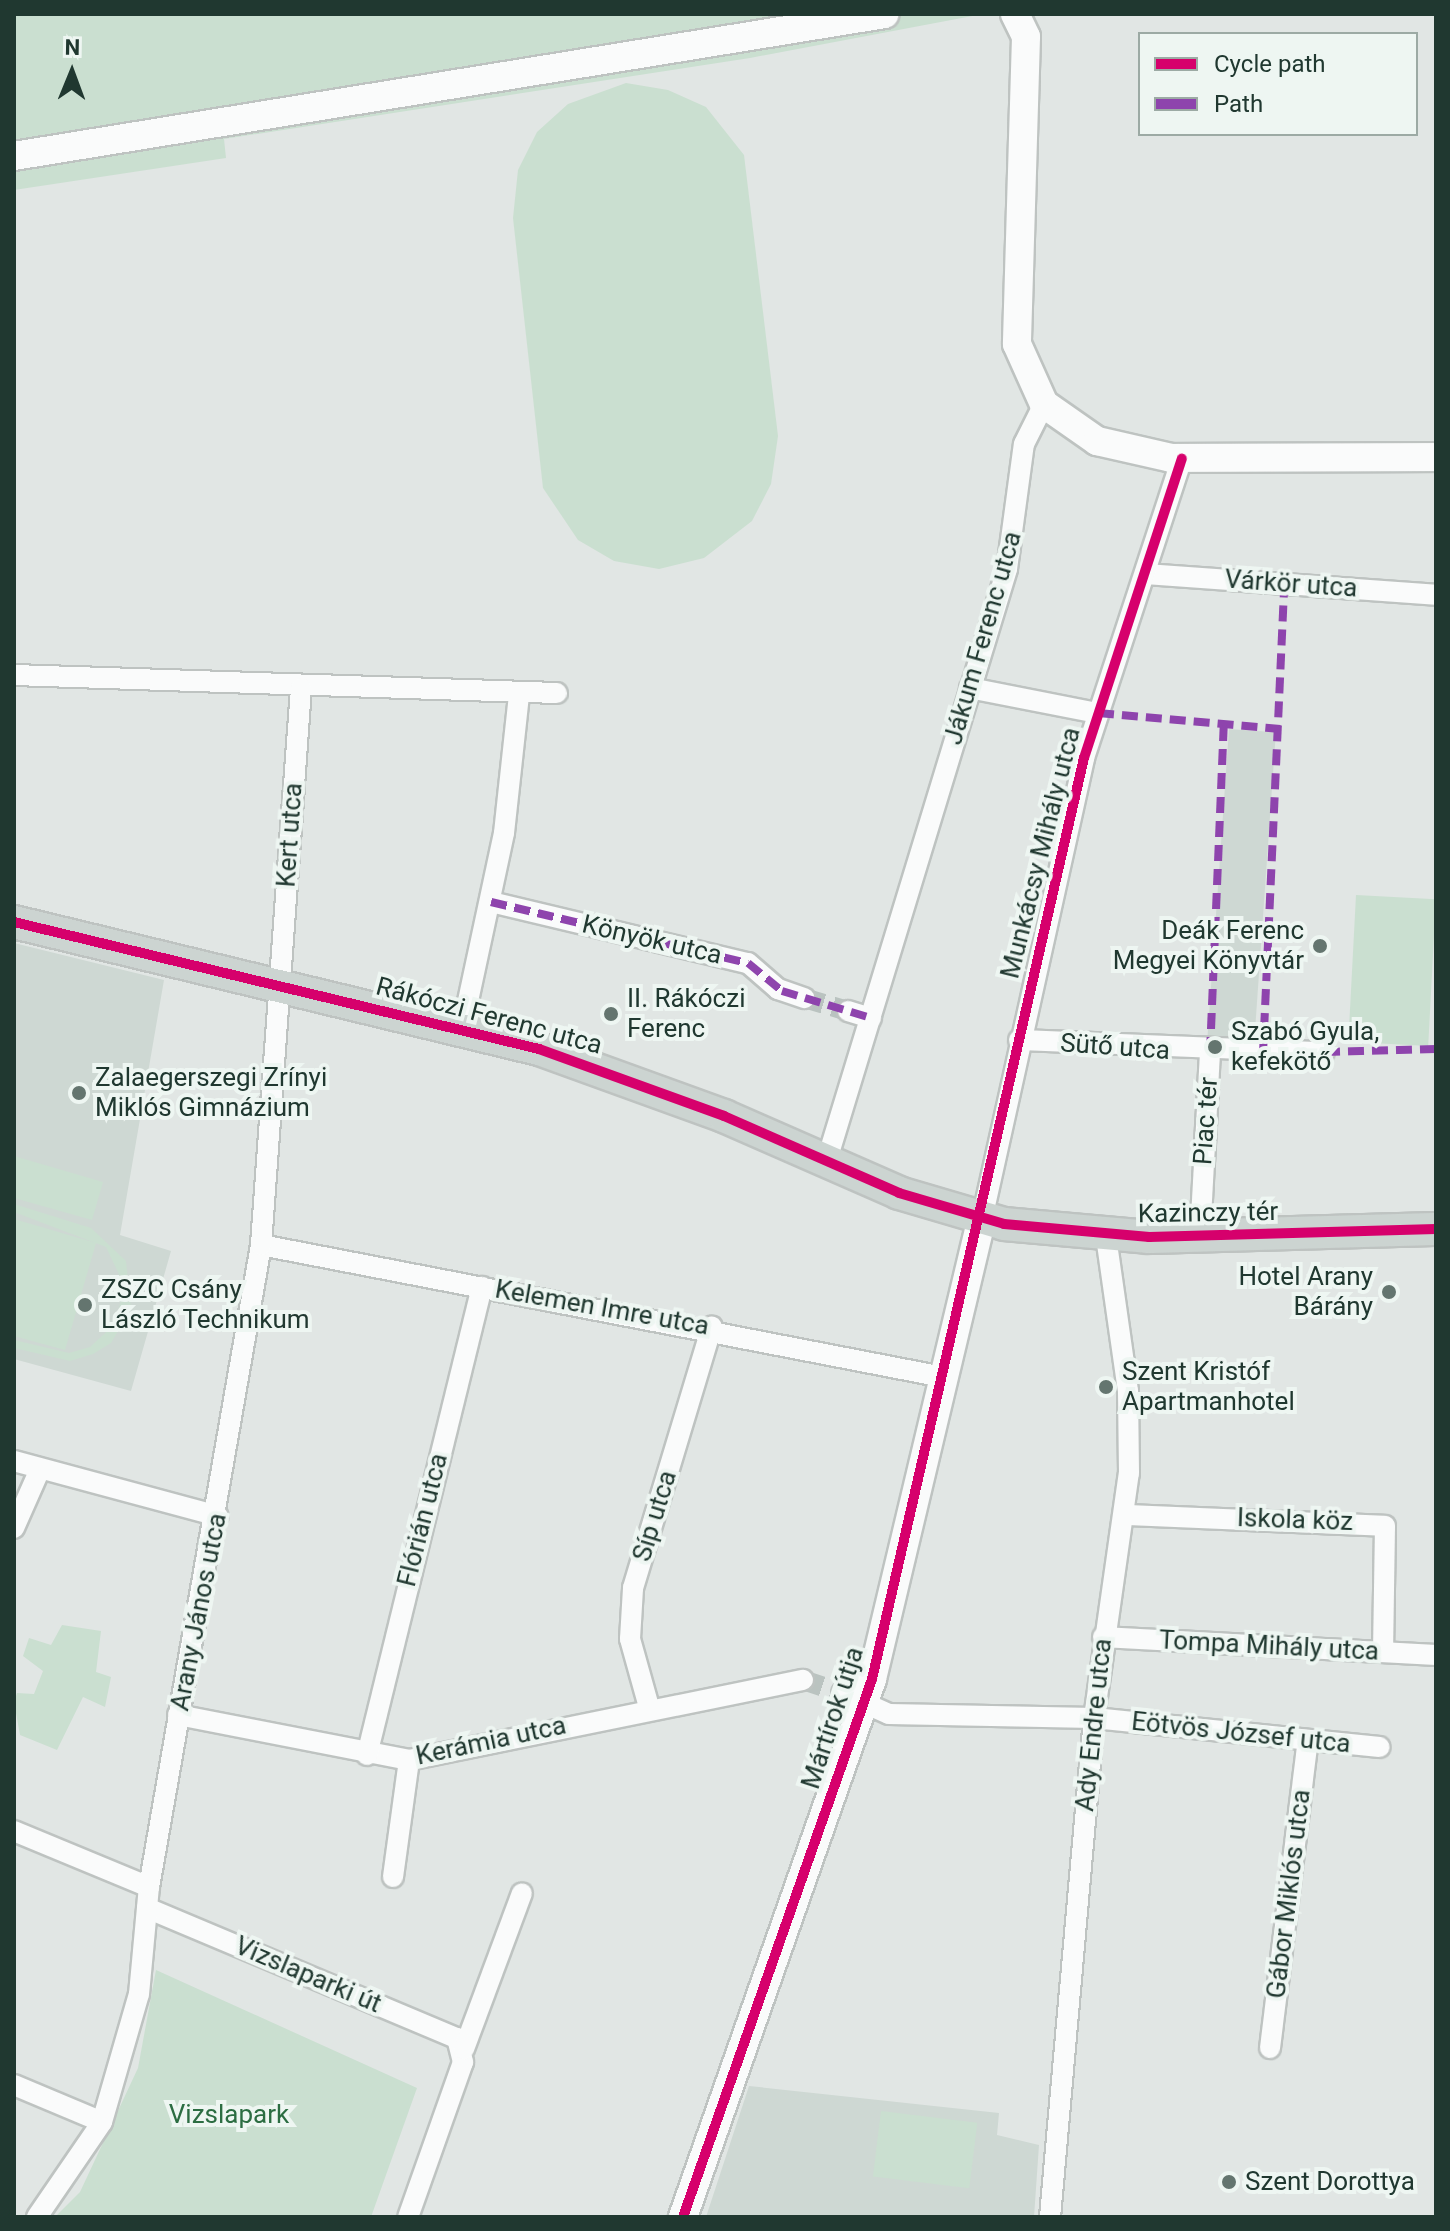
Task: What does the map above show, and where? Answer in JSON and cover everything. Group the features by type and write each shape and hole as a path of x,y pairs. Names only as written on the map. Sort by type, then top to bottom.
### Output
{"main road":[{"name":"Rákóczi Ferenc utca","path":"14,922 279,983 462,1029 608,1071 826,1163 982,1219"},
{"name":"Kazinczy tér","path":"982,1219 1106,1236 1200,1237 1436,1229"}],"street":[{"path":"14,156 885,14"},
{"path":"1015,14 1026,37 1017,344 1044,404 1097,441 1182,459 1436,457"},
{"name":"Jákum Ferenc utca","path":"826,1163 1014,538 1024,444 1044,404"},
{"name":"Munkácsy Mihály utca","path":"982,1219 1019,1040 1098,713 1182,459"},
{"name":"Várkör utca","path":"1145,574 1436,595"},
{"path":"14,675 301,688 557,693"},
{"name":"Kert utca","path":"279,983 301,688"},
{"path":"970,688 1098,713"},
{"path":"462,1029 491,902 519,694"},
{"name":"Könyök utca","path":"491,902 748,963 778,989 804,998"},
{"name":"Arany János utca","path":"37,2217 102,2122 132,2028 148,1897 178,1715 218,1516 261,1245 279,983"},
{"path":"848,1011 871,1018"},
{"name":"Sütő utca","path":"1019,1040 1210,1053 1324,1052"},
{"name":"Piac tér","path":"1200,1237 1210,1053"},
{"name":"Mártírok útja","path":"683,2217 853,1699 943,1377 982,1219"},
{"name":"Ady Endre utca","path":"1050,2217 1094,1718 1103,1637 1126,1515 1128,1391 1106,1236"},
{"name":"Kelemen Imre utca","path":"261,1245 712,1327 943,1377"},
{"name":"Flórián utca","path":"367,1755 482,1287"},
{"name":"Síp utca","path":"647,1703 630,1639 633,1588 712,1327"},
{"path":"14,1461 218,1516"},
{"path":"14,1528 40,1469"},
{"name":"Iskola köz","path":"1126,1515 1385,1526 1383,1652"},
{"name":"Tompa Mihály utca","path":"1103,1637 1436,1655"},
{"name":"Kerámia utca","path":"178,1715 367,1755 409,1760 647,1703 803,1680"},
{"name":"Eötvös József utca","path":"853,1699 889,1714 1094,1718 1380,1747"},
{"name":"Gábor Miklós utca","path":"1270,2048 1308,1740"},
{"path":"393,1877 409,1760"},
{"name":"Vizslaparki út","path":"14,1831 148,1897 445,2032 464,2049"},
{"path":"408,2217 464,2049 522,1893"},
{"path":"14,2085 102,2122"}],"shaded area":[{"path":"1229,729 1276,732 1254,1043 1207,1039"},
{"name":"Zalaegerszegi Zrínyi Miklós Gimnázium","path":"14,943 164,980 120,1235 171,1251 131,1391 14,1359"},
{"path":"749,2086 999,2113 997,2135 1039,2145 1034,2217 706,2217"}],"green space":[{"path":"14,14 983,14 750,58 224,139 226,158 14,190"},
{"path":"626,83 668,90 706,107 744,155 778,436 771,484 752,521 704,558 659,569 614,561 578,540 543,488 513,218 518,170 537,132 568,104"},
{"path":"1356,895 1436,899 1428,1046 1348,1042"},
{"path":"14,1156 103,1182 92,1220 14,1198"},
{"path":"14,1204 91,1228 126,1261 131,1309 111,1343 93,1354 70,1361 14,1348 14,1340 69,1353 90,1347 116,1323 124,1285 106,1247 14,1212"},
{"path":"14,1219 96,1243 65,1350 14,1336"},
{"path":"62,1625 101,1631 96,1672 111,1677 105,1707 83,1697 57,1750 20,1735 14,1702 17,1693 34,1694 43,1671 23,1656 29,1638 51,1645"},
{"name":"Vizslapark","path":"156,1970 417,2088 371,2217 55,2217 80,2192 138,2068"},
{"path":"881,2111 977,2123 969,2188 873,2177"}],"tunnel":[{"path":"804,998 848,1011"},
{"path":"803,1680 842,1693"}],"marked path":[{"path":"1263,1053 1284,583"},
{"path":"1098,713 1280,729"},
{"path":"1210,1053 1224,725"},
{"path":"491,902 748,963 782,991 871,1018"},
{"path":"1324,1052 1436,1049"}],"cycle path":[{"path":"683,2217 872,1679 1084,758 1182,459"},
{"path":"14,922 539,1049 724,1116 899,1193 1004,1224 1149,1237 1436,1229"}],"place":[{"name":"Deák Ferenc Megyei Könyvtár","path":"1320,946"},
{"name":"II. Rákóczi Ferenc","path":"611,1014"},
{"name":"Szabó Gyula, kefekötő","path":"1215,1047"},
{"name":"Zalaegerszegi Zrínyi Miklós Gimnázium","path":"79,1093"},
{"name":"Hotel Arany Bárány","path":"1389,1292"},
{"name":"ZSZC Csány László Technikum","path":"85,1305"},
{"name":"Szent Kristóf Apartmanhotel","path":"1106,1387"},
{"name":"Szent Dorottya","path":"1229,2182"}]}
